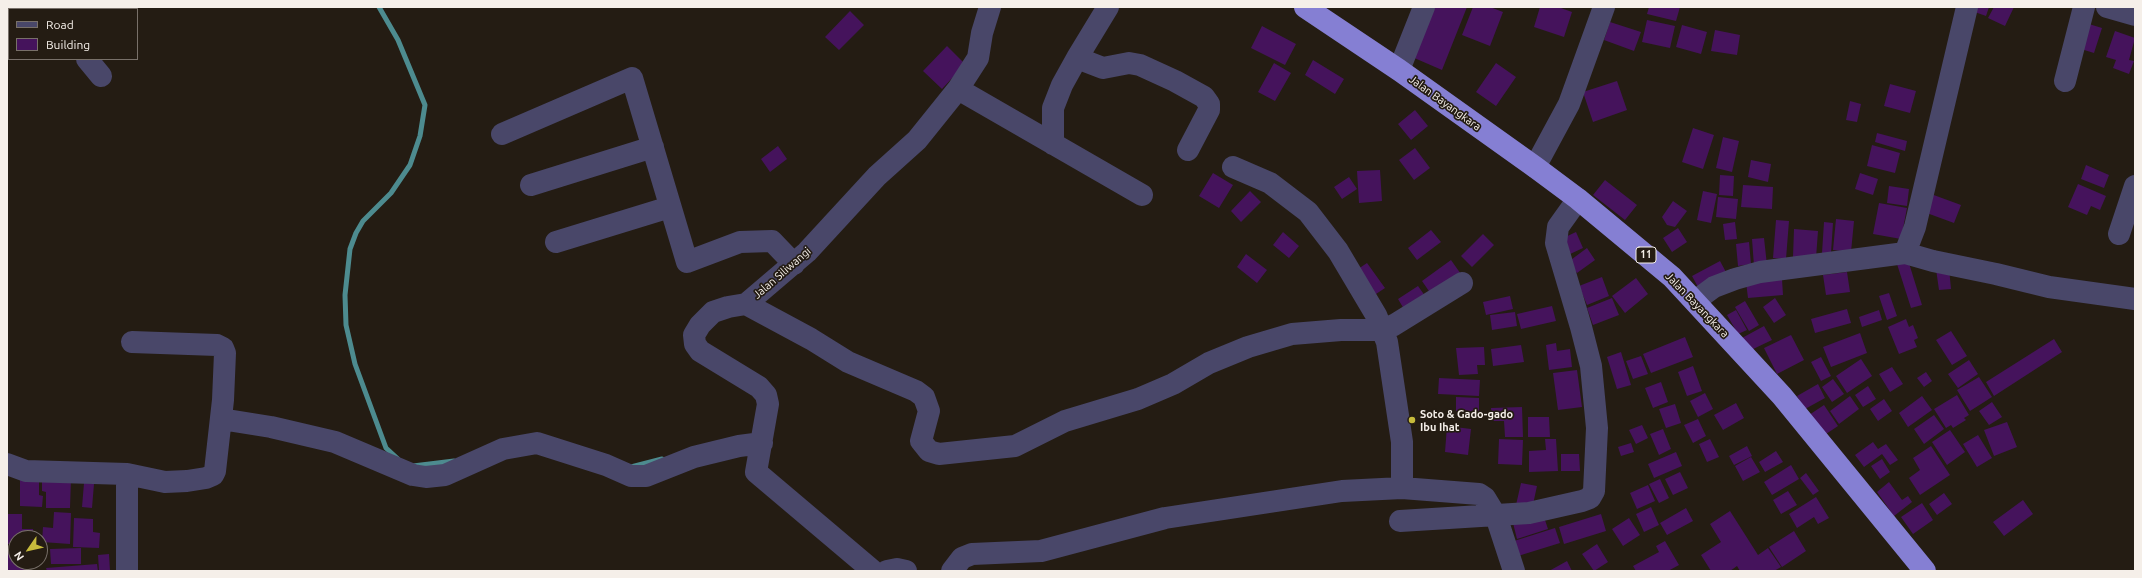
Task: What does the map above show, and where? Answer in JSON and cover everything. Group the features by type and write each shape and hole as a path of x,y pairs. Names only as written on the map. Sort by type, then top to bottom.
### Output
{"highway":[{"name":"Jalan Bayangkara","path":"1305,7 1399,70 1535,167 1578,199 1672,277 1782,396 1925,571"}],"street":[{"name":"Jalan Siliwangi","path":"873,571 806,512 778,492 756,472 768,404 766,395 759,387 700,351 694,339 700,325 713,312 728,307 746,304 794,264 807,252 877,176 917,140 958,89 978,58 982,33 990,7"},
{"path":"1053,144 1053,108 1062,85 1108,7"},
{"path":"1399,70 1424,7"},
{"path":"1535,167 1569,104 1604,7"},
{"path":"1906,252 1915,227 1967,7"},
{"path":"2065,81 2084,7"},
{"path":"2107,7 2135,15"},
{"path":"1077,58 1103,68 1129,63 1140,65 1175,81 1204,97 1209,104 1209,110 1188,150"},
{"path":"88,60 101,76"},
{"path":"502,134 632,78 687,262 740,242 772,241 794,264"},
{"path":"958,89 1142,195"},
{"path":"531,185 653,147"},
{"path":"1233,167 1270,183 1308,212 1338,251 1376,315 1386,342 1402,442 1402,488"},
{"path":"2119,234 2135,186"},
{"path":"1400,521 1529,513 1582,501 1590,498 1594,491 1597,428 1591,366 1556,243 1558,228 1578,199"},
{"path":"556,242 670,207"},
{"path":"1695,301 1714,288 1735,279 1760,272 1906,252 1933,261 2049,287 2135,298"},
{"path":"746,304 811,338 848,362 916,391 924,398 929,410 922,441 929,451 939,454 1015,446 1065,420 1138,399 1172,384 1209,363 1248,347 1292,334 1341,330 1382,330 1394,325 1462,283"},
{"path":"7,464 26,471 127,474 165,482 187,481 210,477 215,471 221,419 225,353 221,346 132,342"},
{"path":"221,419 271,427 335,442 413,475 426,477 445,475 503,449 537,443 606,465 631,476 646,476 694,457 739,446 762,443"},
{"path":"127,474 127,571"},
{"path":"952,571 962,558 972,554 1041,551 1165,518 1342,491 1402,488 1479,494 1485,498 1496,516 1514,571"},
{"path":"886,571 897,569 906,571"}],"building":[{"path":"1432,7 1467,7 1442,70 1412,57"},
{"path":"1473,7 1490,7 1503,12 1490,46 1462,35"},
{"path":"1540,7 1558,7 1572,12 1564,37 1534,27"},
{"path":"1649,7 1680,7 1676,21 1647,14"},
{"path":"1970,7 1989,7 1986,16 1969,10"},
{"path":"1994,7 2014,7 2005,26 1988,18"},
{"path":"850,11 864,25 839,50 825,37"},
{"path":"1647,20 1675,26 1670,48 1642,42"},
{"path":"1610,22 1641,32 1634,51 1604,40"},
{"path":"2089,24 2102,28 2094,53 2081,49"},
{"path":"1682,25 1707,32 1701,54 1676,47"},
{"path":"1262,26 1296,44 1285,65 1251,48"},
{"path":"1715,30 1740,35 1737,55 1711,51"},
{"path":"2115,31 2135,38 2129,60 2134,61 2129,74 2113,68 2116,60 2106,57"},
{"path":"947,46 965,64 942,89 923,71"},
{"path":"1313,60 1344,79 1335,94 1305,75"},
{"path":"1274,63 1291,73 1275,101 1258,92"},
{"path":"1496,63 1516,77 1496,106 1476,92"},
{"path":"1617,81 1627,110 1593,122 1583,92"},
{"path":"1890,84 1916,91 1910,113 1884,106"},
{"path":"1850,101 1861,104 1857,122 1846,120"},
{"path":"1415,110 1428,126 1411,140 1398,124"},
{"path":"1693,128 1714,135 1703,169 1682,162"},
{"path":"1877,133 1907,141 1905,151 1875,142"},
{"path":"1723,137 1739,141 1732,172 1716,168"},
{"path":"1872,145 1900,153 1895,173 1867,166"},
{"path":"778,146 787,159 770,172 761,159"},
{"path":"1415,148 1430,168 1414,180 1399,160"},
{"path":"1751,160 1771,164 1768,182 1748,177"},
{"path":"2086,165 2109,175 2104,188 2081,179"},
{"path":"1380,170 1382,201 1359,203 1357,171"},
{"path":"1213,173 1233,185 1219,208 1199,196"},
{"path":"1860,173 1878,179 1873,195 1855,189"},
{"path":"1720,175 1734,176 1733,196 1719,195"},
{"path":"1349,177 1357,189 1342,199 1334,187"},
{"path":"1605,180 1637,205 1625,220 1593,195"},
{"path":"2078,184 2106,196 2100,210 2091,206 2087,215 2068,207"},
{"path":"1743,185 1773,187 1772,209 1741,207"},
{"path":"1889,186 1909,189 1907,206 1887,203"},
{"path":"1250,191 1261,202 1241,222 1231,211"},
{"path":"1703,191 1717,194 1711,223 1697,220"},
{"path":"1931,194 1961,205 1954,223 1924,212"},
{"path":"1718,197 1738,199 1736,219 1716,217"},
{"path":"1673,201 1687,211 1675,227 1667,225 1662,217"},
{"path":"1879,203 1907,208 1901,239 1873,234"},
{"path":"1836,219 1854,221 1851,252 1833,250"},
{"path":"1776,220 1789,221 1786,259 1773,258"},
{"path":"1735,222 1737,239 1725,240 1723,224"},
{"path":"1824,222 1833,223 1831,253 1822,253"},
{"path":"1678,228 1687,242 1672,252 1663,238"},
{"path":"1794,229 1818,231 1816,258 1793,257"},
{"path":"1431,230 1441,242 1417,260 1408,248"},
{"path":"1283,232 1299,246 1289,258 1273,245"},
{"path":"1576,232 1583,248 1568,255 1561,239"},
{"path":"1483,234 1494,245 1472,267 1461,256"},
{"path":"1764,238 1767,265 1754,266 1752,239"},
{"path":"1749,242 1751,264 1738,266 1736,244"},
{"path":"1587,248 1595,260 1577,273 1568,262"},
{"path":"1246,254 1267,270 1257,283 1237,267"},
{"path":"1451,260 1463,277 1433,297 1422,281"},
{"path":"1908,260 1922,305 1911,308 1897,264"},
{"path":"1720,261 1727,274 1699,289 1692,276"},
{"path":"1367,263 1385,288 1370,298 1352,273"},
{"path":"1949,268 1951,289 1939,290 1936,269"},
{"path":"1847,272 1850,292 1826,295 1823,275"},
{"path":"1602,277 1609,296 1587,305 1579,286"},
{"path":"1636,278 1648,294 1625,313 1612,296"},
{"path":"1782,279 1783,295 1748,298 1746,282"},
{"path":"1418,286 1428,300 1407,314 1398,299"},
{"path":"1889,293 1897,316 1887,320 1879,296"},
{"path":"1510,296 1513,309 1486,315 1483,302"},
{"path":"1612,298 1619,315 1593,325 1587,308"},
{"path":"1775,298 1786,315 1774,323 1763,307"},
{"path":"1745,301 1759,325 1749,331 1735,307"},
{"path":"1552,306 1556,321 1521,329 1517,314"},
{"path":"1847,309 1851,323 1815,333 1811,319"},
{"path":"1736,310 1747,330 1738,334 1727,315"},
{"path":"1879,310 1882,320 1862,327 1859,317"},
{"path":"1515,312 1517,326 1492,330 1490,315"},
{"path":"1906,319 1909,327 1913,325 1918,338 1914,340 1917,347 1899,354 1888,327"},
{"path":"1764,326 1772,340 1749,351 1742,338"},
{"path":"1951,331 1967,356 1952,365 1936,340"},
{"path":"1860,333 1867,353 1831,367 1823,347"},
{"path":"1791,335 1804,360 1777,374 1764,348"},
{"path":"1685,337 1693,357 1651,373 1643,354"},
{"path":"2054,339 2062,352 1994,396 1986,382"},
{"path":"1556,343 1557,351 1570,349 1572,367 1549,370 1546,345"},
{"path":"1521,345 1524,362 1493,366 1491,349"},
{"path":"1484,347 1485,365 1477,365 1478,374 1459,375 1456,348"},
{"path":"1621,352 1631,385 1617,389 1607,357"},
{"path":"1641,356 1648,374 1633,379 1626,361"},
{"path":"1821,357 1831,376 1821,381 1811,362"},
{"path":"1861,359 1872,376 1847,393 1836,376"},
{"path":"1969,360 1978,374 1958,388 1948,374"},
{"path":"1693,366 1702,391 1687,396 1678,372"},
{"path":"1892,367 1903,384 1890,392 1879,374"},
{"path":"1577,370 1582,407 1558,410 1553,373"},
{"path":"1926,372 1932,381 1924,387 1917,378"},
{"path":"1979,377 1992,397 1970,411 1957,390"},
{"path":"1439,378 1480,380 1479,396 1438,394"},
{"path":"1833,379 1844,394 1832,402 1822,387"},
{"path":"1661,382 1668,402 1653,408 1645,388"},
{"path":"1818,384 1825,398 1805,409 1797,396"},
{"path":"1868,386 1876,399 1863,407 1855,395"},
{"path":"1705,393 1713,409 1698,417 1690,401"},
{"path":"1957,395 1969,415 1964,418 1966,420 1953,428 1951,425 1946,428 1934,409"},
{"path":"1850,396 1859,409 1839,424 1830,411"},
{"path":"1922,396 1932,410 1908,427 1899,413"},
{"path":"1456,397 1479,398 1479,412 1456,411"},
{"path":"1884,399 1892,411 1878,421 1870,409"},
{"path":"1992,402 2002,417 1989,425 1979,411"},
{"path":"1736,403 1744,418 1723,430 1714,415"},
{"path":"1675,404 1681,423 1666,428 1659,409"},
{"path":"1824,405 1838,426 1823,436 1809,415"},
{"path":"1522,407 1523,437 1505,437 1504,421 1492,421 1491,408"},
{"path":"1934,415 1944,429 1924,444 1914,429"},
{"path":"1528,417 1549,417 1550,437 1528,437"},
{"path":"1698,419 1706,436 1693,443 1684,425"},
{"path":"2007,422 2017,447 1994,456 1984,430"},
{"path":"1642,425 1648,438 1636,444 1629,430"},
{"path":"1447,426 1471,429 1468,455 1445,452"},
{"path":"1663,429 1671,449 1659,455 1650,434"},
{"path":"1950,430 1965,452 1947,465 1932,442"},
{"path":"1978,435 1992,458 1977,467 1963,444"},
{"path":"1499,439 1523,440 1522,465 1498,464"},
{"path":"1545,439 1556,439 1558,471 1529,472 1529,451 1546,450"},
{"path":"1710,439 1719,457 1707,462 1699,444"},
{"path":"1873,442 1878,449 1886,444 1898,460 1890,465 1882,454 1864,467 1855,455"},
{"path":"1631,443 1634,452 1621,456 1618,447"},
{"path":"1747,446 1752,456 1734,465 1729,456"},
{"path":"1931,446 1950,475 1920,495 1909,478 1920,470 1913,458"},
{"path":"1776,451 1783,462 1765,472 1759,462"},
{"path":"1676,452 1682,466 1654,478 1648,464"},
{"path":"1561,454 1579,454 1580,471 1561,471"},
{"path":"1751,457 1760,472 1743,481 1735,466"},
{"path":"1882,459 1890,472 1880,479 1871,466"},
{"path":"1791,465 1799,479 1772,495 1764,482"},
{"path":"1680,472 1688,488 1673,495 1665,479"},
{"path":"1806,473 1819,491 1813,495 1800,478"},
{"path":"42,478 71,478 70,508 46,508 46,492 42,491"},
{"path":"1660,479 1669,498 1659,503 1649,484"},
{"path":"20,480 39,481 39,495 43,496 42,507 20,506"},
{"path":"1889,482 1902,500 1908,496 1912,502 1894,516 1877,492"},
{"path":"84,483 94,484 92,508 82,507"},
{"path":"1521,483 1537,486 1532,509 1516,505"},
{"path":"1648,485 1655,501 1637,509 1630,493"},
{"path":"1788,491 1797,505 1781,514 1773,500"},
{"path":"1944,493 1952,504 1937,515 1929,504"},
{"path":"1816,497 1829,518 1818,524 1814,517 1797,528 1789,514"},
{"path":"2023,500 2033,514 2004,536 1993,522"},
{"path":"1922,503 1933,520 1913,534 1901,517"},
{"path":"1651,507 1659,525 1644,532 1636,514"},
{"path":"1686,508 1693,521 1667,535 1660,523"},
{"path":"1730,511 1758,555 1768,548 1781,567 1774,571 1740,571 1737,566 1730,571 1711,571 1701,555 1721,542 1710,524"},
{"path":"54,512 71,513 70,544 48,542 48,530 43,530 43,527 53,528"},
{"path":"7,514 22,514 22,529 33,530 8,530 7,544"},
{"path":"1543,514 1548,529 1517,539 1513,523"},
{"path":"1601,514 1606,531 1564,544 1559,527"},
{"path":"74,518 93,519 93,532 100,533 99,548 73,547"},
{"path":"1629,518 1640,535 1623,546 1612,529"},
{"path":"1555,528 1560,543 1518,556 1514,541"},
{"path":"1794,531 1806,551 1782,567 1769,547"},
{"path":"1665,541 1679,565 1668,571 1636,571 1633,566 1659,552 1656,546"},
{"path":"1597,544 1608,562 1594,571 1582,554"},
{"path":"81,548 81,564 51,564 50,549"},
{"path":"8,549 8,570 28,570 7,571"},
{"path":"109,554 110,571 99,571 98,555"},
{"path":"1567,561 1572,571 1549,571"},
{"path":"97,564 98,571 47,571 48,568"}],"waterway":[{"path":"379,7 398,40 425,105 420,136 410,165 391,193 363,221 356,233 350,249 345,295 346,325 355,364 386,448 398,459"},
{"path":"631,467 662,459"},
{"path":"413,466 454,461"}],"place":[{"name":"Soto & Gado-gado Ibu Ihat","path":"1412,420"}]}
